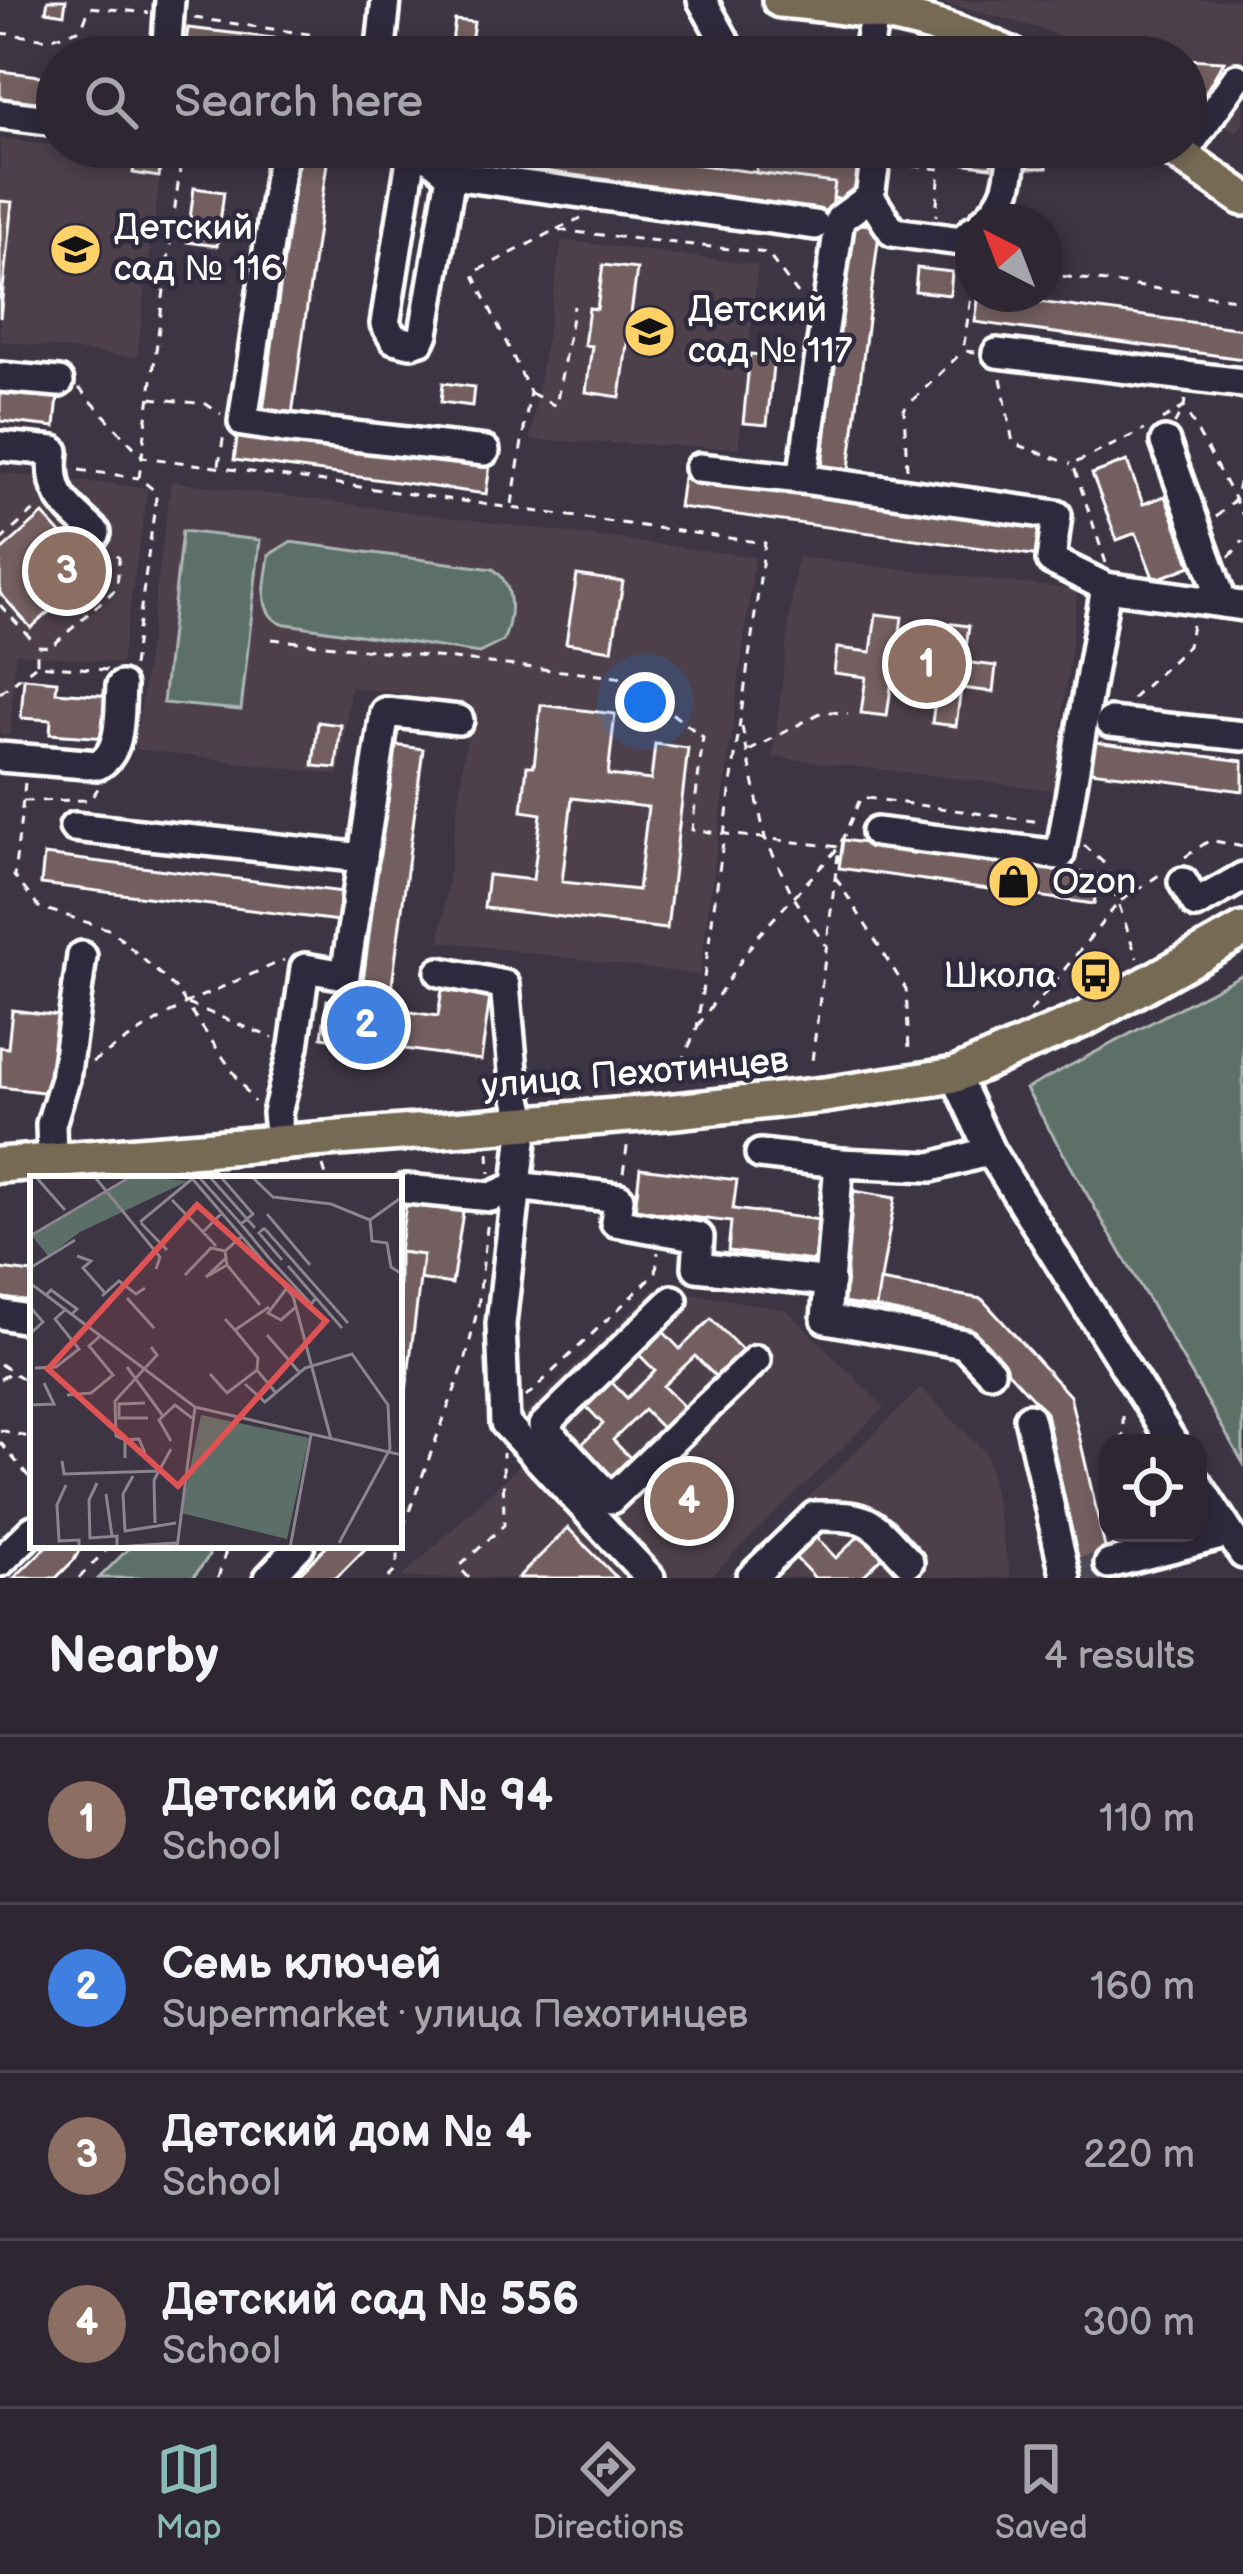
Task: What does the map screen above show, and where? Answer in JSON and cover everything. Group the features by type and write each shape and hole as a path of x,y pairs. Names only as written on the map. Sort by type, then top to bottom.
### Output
{"main road":[{"path":"780,0 874,11 966,36"},
{"path":"1200,168 1243,198"},
{"name":"улица Пехотинцев","path":"0,1165 52,1161 116,1168 271,1129 488,1127 825,1095 955,1075 1086,1018 1243,930"}],"street":[{"path":"167,36 170,0"},
{"path":"382,36 386,0"},
{"path":"702,0 722,36"},
{"path":"870,36 874,11"},
{"path":"1207,114 1237,78"},
{"path":"0,114 36,118"},
{"path":"280,168 243,422 484,452"},
{"path":"411,168 385,324 394,339 410,343 421,340 424,333 451,175"},
{"path":"442,168 451,175 815,226"},
{"path":"874,168 870,197 893,232 955,240"},
{"path":"1001,204 1010,190 1012,168"},
{"path":"802,479 840,219 870,197"},
{"path":"997,353 1243,383"},
{"path":"0,377 69,385"},
{"path":"699,468 1057,515 1051,560 1106,587 1221,602 1165,442"},
{"path":"0,446 54,451 50,478 64,503 96,533"},
{"path":"876,832 1060,855 1106,587"},
{"path":"6,769 106,762 115,749 121,676"},
{"path":"271,1129 294,1046 305,968 345,975 385,712 459,720"},
{"path":"1110,722 1243,736"},
{"path":"74,827 363,858"},
{"path":"1183,882 1196,904 1243,877"},
{"path":"52,1161 51,1124 64,1079 82,956"},
{"path":"440,972 505,985 514,1081 524,1124 503,1191 501,1324 510,1404 650,1578"},
{"path":"955,1075 990,1151 1167,1434"},
{"path":"760,1154 932,1167 990,1151"},
{"path":"838,1163 826,1318 964,1345 990,1371"},
{"path":"406,1189 619,1198 615,1222 699,1238 697,1267 830,1282"},
{"path":"543,1426 673,1300"},
{"path":"0,1314 30,1319"},
{"path":"510,1404 543,1426 611,1499 755,1360"},
{"path":"1029,1418 1080,1572 1236,1544 1207,1498"},
{"path":"751,1578 815,1516 859,1515 872,1522 909,1562"},
{"path":"0,1562 30,1533"},
{"path":"269,1578 297,1548"}],"path":[{"path":"140,478 180,168"},
{"path":"934,237 940,169 936,168"},
{"path":"511,506 530,392 472,273 556,230 767,253 798,294"},
{"path":"1063,276 1243,300"},
{"path":"530,392 556,406 574,306"},
{"path":"908,495 904,409 963,351 969,312"},
{"path":"963,351 997,353 1012,443 1073,464"},
{"path":"1190,377 1184,407 1243,515"},
{"path":"69,385 142,457 765,543 697,1028"},
{"path":"151,398 206,404 226,420"},
{"path":"0,693 37,664 121,676 155,491 140,478 52,466"},
{"path":"1198,535 1234,500 1243,468"},
{"path":"1234,500 1243,500"},
{"path":"0,541 43,502 64,503"},
{"path":"38,646 51,646 117,588 118,558 96,533"},
{"path":"1110,722 1188,646 1221,602"},
{"path":"0,605 38,646 37,664"},
{"path":"272,639 626,678 703,737 692,830 839,847"},
{"path":"748,752 824,711 848,714"},
{"path":"740,719 765,838 793,896 826,946"},
{"path":"6,769 26,783 14,876 39,907 111,930 186,1003 271,1129"},
{"path":"23,801 90,800 100,787"},
{"path":"812,1061 839,847 861,796 1063,826 1106,864 1139,964"},
{"path":"1030,1012 1119,902 1210,840 1243,847"},
{"path":"676,1073 697,1028 756,938 839,847"},
{"path":"835,877 906,989 909,1050"},
{"path":"64,1079 186,1003 293,956"},
{"path":"186,1003 294,1046"},
{"path":"402,1535 465,1362 503,1191 488,1127"},
{"path":"619,1198 629,1132"},
{"path":"321,1158 326,1176"},
{"path":"470,1578 460,1567 504,1525 510,1404 656,1273 660,1230"},
{"path":"0,1364 30,1384"},
{"path":"0,1379 13,1372"},
{"path":"1123,1413 1123,1434"},
{"path":"0,1430 30,1437"},
{"path":"0,1442 30,1478"},
{"path":"79,1578 108,1548"},
{"path":"218,1578 224,1548"},
{"path":"388,1578 395,1571 400,1548"}],"shaded area":[{"path":"933,0 1243,0 1243,124 1237,132 1207,116 1207,36 1056,36"},
{"name":"Детский сад № 116","path":"0,138 36,142 36,168 161,168 137,358 0,341"},
{"name":"Детский сад № 117","path":"562,240 758,265 738,448 530,440"},
{"path":"0,473 148,488 121,663 15,653 10,735 0,734"},
{"path":"171,481 755,557 700,975 440,941 471,703 351,687 339,775 135,749"},
{"path":"797,557 1078,590 1054,790 773,757"},
{"path":"657,1287 787,1310 884,1407 709,1578 664,1578 515,1423"},
{"path":"921,1388 986,1453 1011,1578 725,1578"},
{"path":"523,1462 634,1578 401,1578"}],"green space":[{"path":"182,531 260,540 241,710 163,703"},
{"path":"290,542 493,569 509,592 509,622 503,641 479,653 280,623 267,610 265,583 269,555"},
{"path":"1243,974 1243,1463 1026,1089"},
{"path":"129,1548 208,1548 209,1556 193,1578 99,1578"}],"building":[{"path":"48,0 66,0 64,14 46,11"},
{"path":"455,20 474,22 472,36 453,36"},
{"path":"188,28 257,36 187,36"},
{"path":"1207,60 1224,61 1207,90"},
{"path":"0,71 36,75 36,105 0,101"},
{"path":"134,168 160,168 159,177 133,173"},
{"path":"297,168 326,168 292,415 286,414 283,437 275,436 278,413 263,411"},
{"path":"501,168 723,168 835,183 832,212"},
{"path":"757,168 861,168 856,201 833,198 835,183 756,173"},
{"path":"194,188 224,192 217,246 187,242"},
{"path":"0,201 12,202 0,318"},
{"path":"851,223 880,226 845,500 836,499 839,477 821,475"},
{"path":"603,265 637,269 620,397 586,392 592,346 584,345 589,308 597,309"},
{"path":"917,268 952,272 950,295 915,291"},
{"path":"1063,305 1243,329 1243,359 975,322 976,312 1063,312"},
{"path":"750,354 774,356 767,425 743,423"},
{"path":"443,383 474,387 472,406 441,402"},
{"path":"0,389 58,396 55,427 0,421"},
{"path":"238,431 490,465 486,494 234,460"},
{"path":"1127,461 1143,504 1165,496 1191,566 1154,580 1136,533 1117,540 1092,474"},
{"path":"683,478 1044,527 1040,556 679,507"},
{"path":"43,514 95,571 31,628 0,593 0,552"},
{"path":"577,575 623,582 612,650 566,643"},
{"path":"876,614 902,617 897,654 940,660 945,623 969,626 964,662 996,666 993,692 961,688 956,726 932,723 937,685 892,680 887,716 861,713 866,677 834,673 837,648 871,652"},
{"path":"24,678 57,681 56,692 111,696 107,738 50,734 51,720 21,718"},
{"path":"541,705 615,714 608,775 651,780 655,744 688,748 667,929 484,908 488,875 533,880 541,814 522,811 527,766 534,766","holes":["572,798 648,807 638,890 562,882"]},
{"path":"318,722 341,725 336,768 313,766"},
{"path":"1087,741 1243,761 1243,791 1083,770"},
{"path":"394,745 423,749 389,1008 360,1004"},
{"path":"843,840 1098,875 1094,904 839,868"},
{"path":"44,855 343,892 339,921 41,884"},
{"path":"442,990 490,997 481,1060 322,1037 327,1000 438,1016"},
{"path":"12,1010 60,1016 51,1093 0,1087 0,1047 8,1048"},
{"path":"640,1168 737,1180 733,1209 828,1221 823,1262 728,1251 731,1222 635,1210"},
{"path":"854,1191 895,1198 876,1308 836,1302"},
{"path":"406,1204 463,1212 452,1284 419,1279 423,1255 402,1252"},
{"path":"402,1252 423,1255 402,1424"},
{"path":"0,1269 30,1273 30,1302 0,1298"},
{"path":"880,1281 982,1299 1070,1396 1099,1522 1099,1542 1104,1542 1112,1578 1082,1578 1046,1413 968,1328 876,1308"},
{"path":"711,1319 743,1351 716,1377 695,1356 663,1386 689,1412 667,1433 644,1410 613,1440 638,1466 617,1487 579,1447 603,1424 580,1400 605,1375 627,1398 655,1371 631,1346 655,1323 680,1349"},
{"path":"568,1528 617,1578 518,1578"},
{"path":"866,1529 888,1552 861,1578 815,1578 790,1552 811,1532 836,1558"},
{"path":"45,1548 80,1548 56,1578 14,1578"},
{"path":"325,1548 366,1548 336,1578 295,1578"}],"tunnel":[{"path":"1081,1571 1109,1564"}],"place":[{"name":"Детский сад № 116","path":"75,249"},
{"name":"Детский сад № 117","path":"649,331"},
{"name":"Детский дом № 4","path":"67,571"},
{"name":"Детский сад № 94","path":"927,664"},
{"name":"Ozon","path":"1013,882"},
{"name":"Школа","path":"1096,976"},
{"name":"Семь ключей","path":"366,1025"},
{"name":"Детский сад № 556","path":"689,1501"}]}
